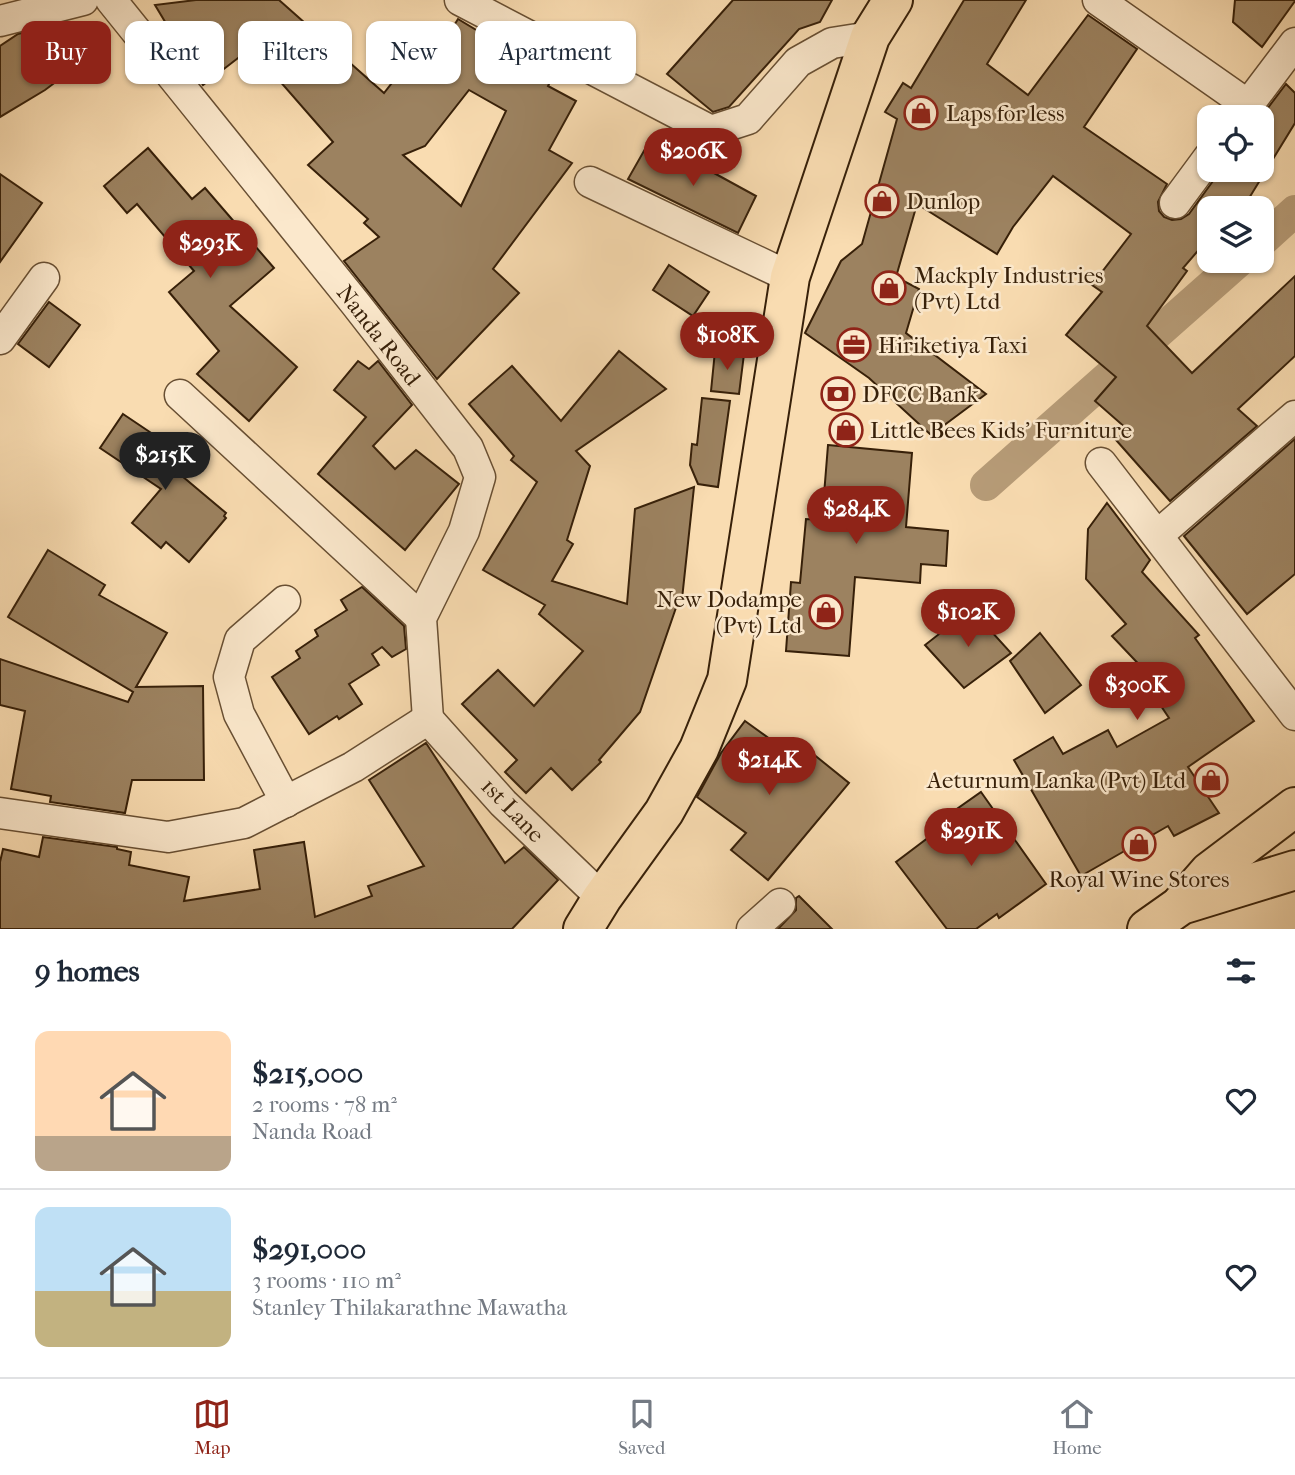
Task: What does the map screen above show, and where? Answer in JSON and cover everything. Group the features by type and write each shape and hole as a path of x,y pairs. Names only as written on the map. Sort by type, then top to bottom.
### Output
{"main road":[{"path":"593,914 664,812 699,749 727,680 790,277 870,37 893,0"},
{"path":"1147,929 1181,905 1209,873 1295,807"},
{"path":"1181,905 1295,870"}],"street":[{"path":"0,21 83,0"},
{"name":"Nanda Road","path":"111,0 468,448 481,477 464,531 421,618"},
{"path":"460,0 710,131 748,119 798,62 832,43 870,37"},
{"path":"1098,0 1236,105"},
{"path":"1248,105 1295,43"},
{"path":"1175,203 1197,173"},
{"path":"590,182 790,277"},
{"path":"0,339 44,278"},
{"path":"0,813 168,837 244,824 353,767 428,719 421,618 180,395"},
{"path":"1158,535 1295,415"},
{"path":"1101,463 1295,715"},
{"path":"285,601 240,640 229,677 239,714 286,802"},
{"name":"1st Lane","path":"428,719 503,803 593,914"},
{"path":"752,929 780,904"}],"building":[{"path":"196,0 279,0 303,21 238,21 238,58 224,69 224,21 165,21 155,5"},
{"path":"733,0 832,0 820,22 799,29 729,107 713,112 667,74"},
{"path":"964,0 1026,0 987,64 1028,95 1088,15 1137,49 1084,127 1167,184 1158,202 1159,211 1164,217 1181,219 1189,214 1197,203 1197,252 1183,268 1187,271 1147,326 1192,373 1295,276 1295,356 1238,409 1257,426 1170,501 1116,440 1127,429 1095,401 1116,377 1066,335 1102,292 1092,285 1131,234 1053,176 1013,227 997,254 917,204 896,277 919,289 906,333 986,394 931,435 869,378 805,333 841,261 862,244 897,119 885,112 903,83 911,88"},
{"path":"1235,0 1295,1 1262,47 1233,22"},
{"path":"458,19 475,29 475,84 549,84 548,86 576,101 549,150 572,163 493,269 519,293 437,379 344,261 379,237 364,223 368,219 308,165 333,142 282,84 352,84 352,65 366,77 366,84 374,84 384,93 391,84 461,84 461,21 457,21","holes":["469,90 506,111 461,206 403,155 425,146"]},
{"path":"21,33 21,84 53,84 0,117 0,46"},
{"path":"1286,84 1295,93 1295,123 1274,157 1274,105 1270,105"},
{"path":"649,142 701,171 703,167 756,196 738,233 628,179"},
{"path":"148,148 192,199 205,188 274,268 230,306 297,367 249,421 197,374 219,351 169,292 194,271 137,204 127,213 104,186"},
{"path":"0,174 42,203 0,262"},
{"path":"1212,182 1259,182 1250,196 1202,196"},
{"path":"669,265 709,292 693,316 653,290"},
{"path":"49,302 80,325 49,367 18,344"},
{"path":"619,351 666,389 576,451 590,466 567,540 573,544 552,581 627,604 635,509 694,487 682,599 679,599 640,712 599,760 601,762 572,790 551,768 526,793 505,772 517,760 462,704 498,670 534,706 583,651 539,614 545,605 483,570 537,482 511,460 514,456 469,404 512,366 561,421"},
{"path":"715,351 744,354 739,394 711,391"},
{"path":"358,361 369,369 378,361 412,405 373,446 395,469 416,450 459,484 405,550 318,474 366,417 334,390"},
{"path":"702,398 730,401 718,487 698,484 690,465 692,444 697,445"},
{"path":"123,414 172,447 163,460 226,513 226,518 189,562 166,542 161,548 132,523 161,489 100,448"},
{"path":"1295,439 1295,574 1247,614 1184,536"},
{"path":"828,445 912,453 906,527 948,531 946,566 921,564 920,583 855,577 849,656 786,651 791,582 800,583 806,519 822,520"},
{"path":"1107,503 1150,560 1142,572 1199,635 1195,638 1254,721 1188,767 1219,813 1174,836 1168,826 1081,876 1014,760 1053,737 1063,754 1108,730 1117,747 1169,718 1157,700 1166,693 1112,636 1126,624 1086,579 1088,529"},
{"path":"48,550 105,585 99,595 167,633 136,687 203,686 204,780 132,780 125,813 50,802 51,796 11,789 25,711 0,705 0,659 128,702 133,692 8,617"},
{"path":"362,587 404,626 406,649 392,657 382,647 372,654 379,665 349,684 362,704 309,734 272,677 300,658 296,651 318,636 315,630 347,610 341,600"},
{"path":"971,609 1011,653 964,688 925,645"},
{"path":"1040,633 1081,685 1045,713 1010,661"},
{"path":"745,721 803,763 812,753 849,783 768,880 731,850 746,833 697,797 721,753"},
{"path":"426,743 505,863 524,847 558,880 512,929 0,929 0,862 3,849 39,857 43,837 117,847 131,852 129,865 189,877 184,901 260,889 254,850 304,842 315,917 372,896 368,886 424,866 369,780"},
{"path":"981,792 1046,884 999,918 997,914 976,929 947,929 896,862 937,831 934,825"},
{"path":"799,896 832,929 778,929 796,910 796,898"}],"waterway":[{"path":"1274,230 1295,211"},
{"path":"986,485 1225,273"}],"place":[{"name":"Laps for less","path":"921,113"},
{"name":"Dunlop","path":"882,201"},
{"name":"Mackply Industries (Pvt) Ltd","path":"889,288"},
{"name":"Hiriketiya Taxi","path":"854,345"},
{"name":"DFCC Bank","path":"838,394"},
{"name":"Little Bees Kids' Furniture","path":"846,430"},
{"name":"New Dodampe (Pvt) Ltd","path":"826,612"},
{"name":"Aeturnum Lanka (Pvt) Ltd","path":"1211,780"},
{"name":"Royal Wine Stores","path":"1139,844"}]}
